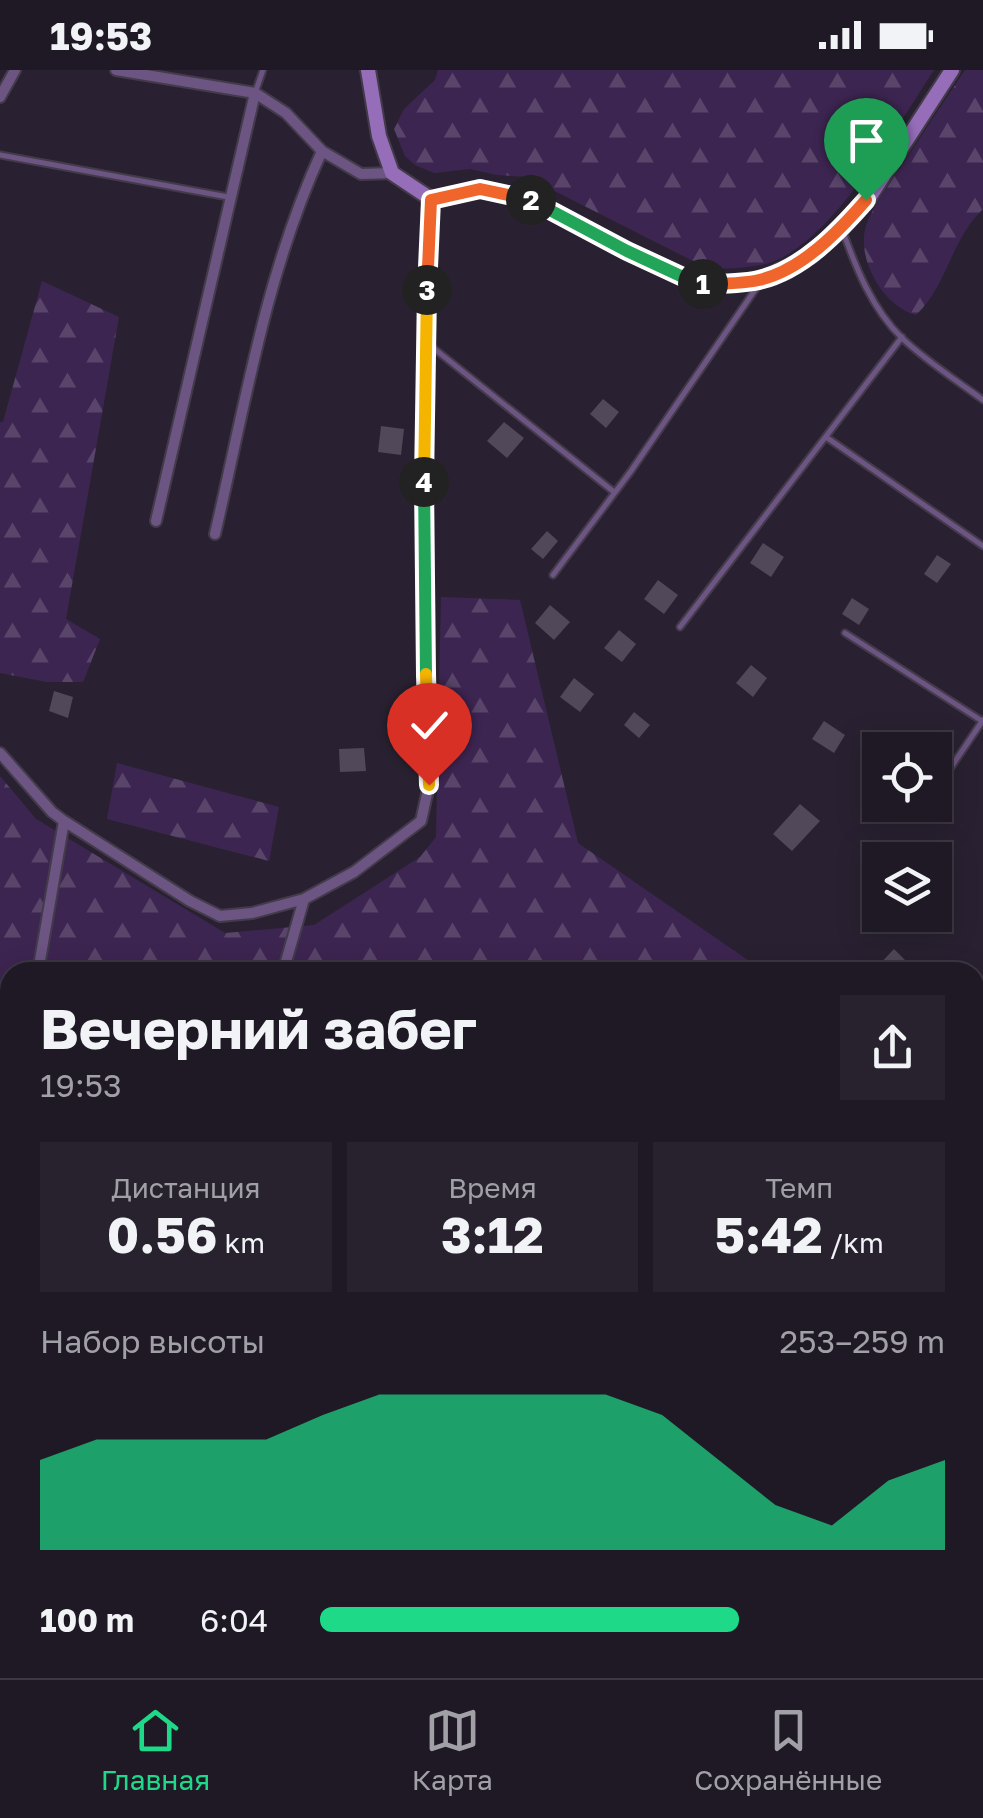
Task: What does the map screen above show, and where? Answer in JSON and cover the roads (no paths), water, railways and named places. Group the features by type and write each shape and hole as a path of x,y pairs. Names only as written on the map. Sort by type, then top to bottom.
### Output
{"main road":[{"path":"368,70 379,136 392,173 431,200 480,189 536,202 698,284 762,280 810,256 866,200 952,70"}],"street":[{"path":"0,97 15,70"},
{"path":"116,70 172,74 255,93 286,113 322,151 361,174 392,173"},
{"path":"156,521 255,93"},
{"path":"216,534 275,275 322,151"},
{"path":"0,753 64,821 190,902 220,916 252,913 304,899 354,872 421,821 429,785 423,542 431,200"},
{"path":"40,962 64,821"},
{"path":"286,962 304,899"}],"lane":[{"path":"255,93 264,70"},
{"path":"0,155 231,198"},
{"path":"842,228 874,303 902,337 983,400"},
{"path":"552,575 615,492 762,280"},
{"path":"680,627 902,337"},
{"path":"425,341 615,492"},
{"path":"826,437 983,546"},
{"path":"845,633 983,721 952,767"}]}
